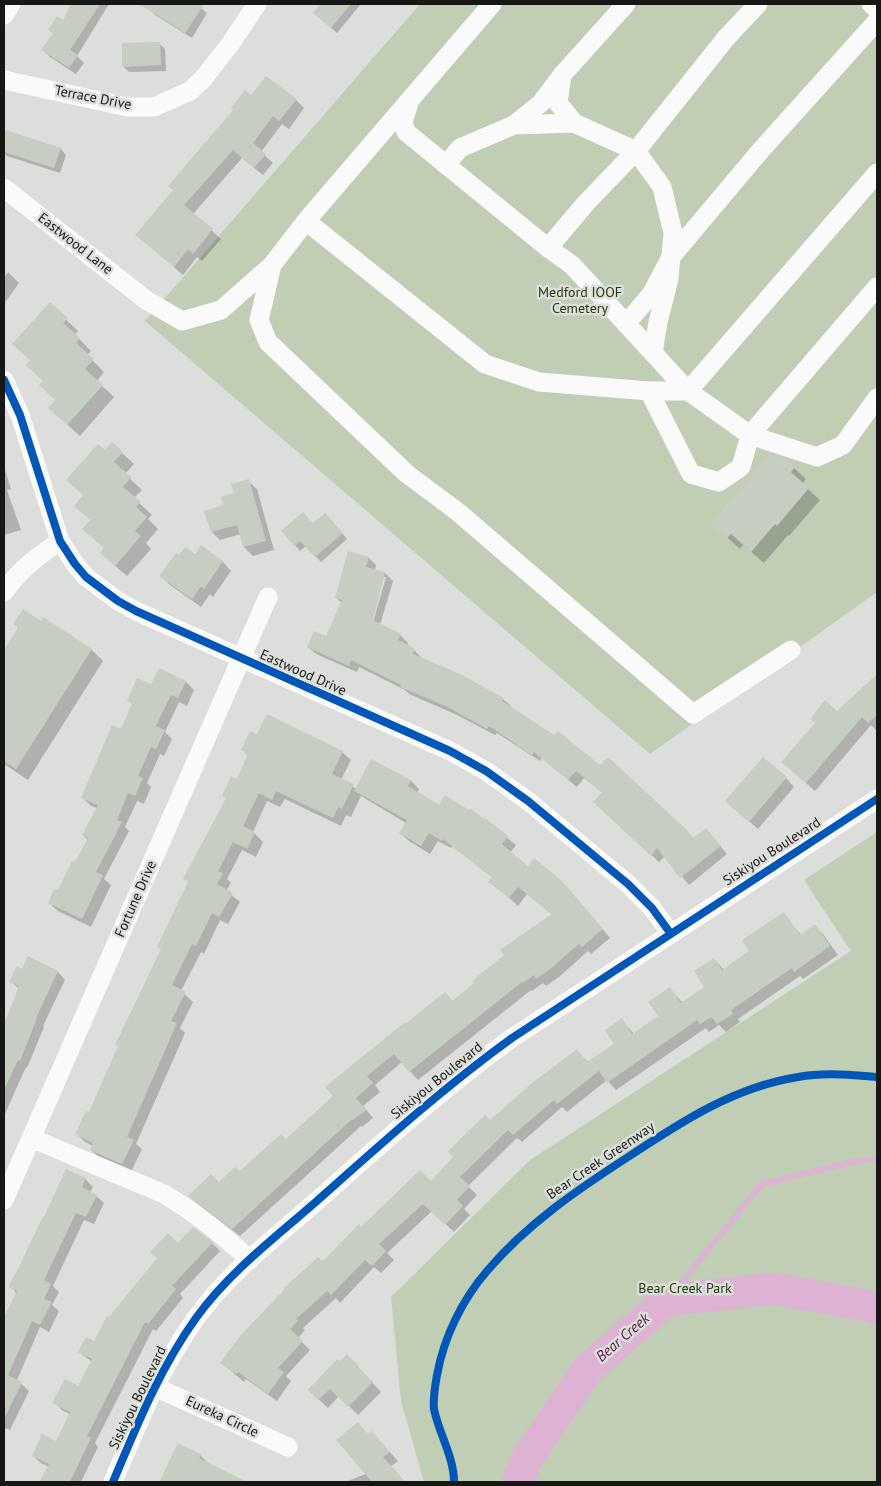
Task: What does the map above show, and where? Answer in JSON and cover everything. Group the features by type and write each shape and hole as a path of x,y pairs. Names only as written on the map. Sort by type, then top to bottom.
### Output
{"street":[{"path":"4,15 11,4"},
{"name":"Terrace Drive","path":"4,80 128,107 154,107 190,91 203,79 231,44 257,4"},
{"path":"492,4 306,221 272,265 259,320 268,342 407,474 458,512 693,714 791,650"},
{"path":"446,165 460,148 514,125 541,103 562,74 626,4"},
{"path":"548,248 586,203 636,151 726,38 758,4"},
{"path":"871,4 877,9"},
{"path":"626,324 652,293 671,257 761,150 877,21"},
{"path":"562,74 558,103 574,123"},
{"path":"410,100 403,122 406,132 548,248 572,265 688,391 750,435 817,457 843,445 877,398"},
{"path":"514,125 574,123 636,151 662,187 673,233 669,279 658,322 654,353"},
{"path":"306,221 485,364 539,382 649,391 688,391 877,173"},
{"name":"Eastwood Lane","path":"4,188 146,300 182,321 221,310 272,265"},
{"path":"649,391 691,474 718,482 741,467 750,435 877,287"},
{"name":"Eastwood Drive","path":"4,380 20,415 60,541 86,577 118,601 136,611 440,747 486,771 528,801 628,884 652,908 671,934"},
{"path":"4,592 34,558 60,541"},
{"name":"Fortune Drive","path":"4,1200 268,597"},
{"name":"Siskiyou Boulevard","path":"113,1482 172,1353 197,1316 223,1286 250,1260 404,1124 477,1063 512,1038 877,799"},
{"path":"31,1138 164,1194 178,1202 250,1260"},
{"name":"Eureka Circle","path":"155,1387 288,1448"}],"green space":[{"name":"Medford IOOF Cemetery","path":"420,4 877,4 877,592 650,754 145,321"},
{"name":"Bear Creek Park","path":"877,832 877,1482 424,1482 401,1401 391,1297 530,1160 851,951 804,880"}],"building":[{"path":"71,4 100,4 70,50 78,55 69,68 41,50 53,33 48,30 57,16 63,20"},
{"path":"139,4 204,4 185,33"},
{"path":"320,4 351,4 331,28 313,13"},
{"path":"160,42 161,65 122,67 122,43"},
{"path":"266,76 297,99 279,121 273,116 253,143 266,154 254,168 233,150 184,205 213,229 193,254 188,249 174,267 135,235 173,190 168,186 233,110 231,108 245,90 251,95"},
{"path":"6,130 61,148 54,168 4,152"},
{"path":"50,302 68,318 63,323 80,338 76,343 94,359 85,369 103,385 67,425 48,408 55,400 39,385 43,381 26,365 30,360 12,344"},
{"path":"112,442 123,452 114,462 131,477 123,487 141,502 136,507 147,517 135,531 141,536 115,566 100,553 104,548 82,529 90,520 74,506 83,495 66,480 98,444 105,450"},
{"path":"770,454 785,458 795,467 791,472 809,488 777,526 775,524 751,552 731,534 727,538 710,524"},
{"path":"249,479 266,541 243,547 237,525 211,532 204,511 223,505 221,497 234,493 231,484"},
{"path":"303,512 313,523 325,513 343,533 315,557 300,541 294,546 281,531"},
{"path":"201,545 223,561 204,589 201,586 192,599 159,576 176,553 179,555 185,547 195,554"},
{"path":"348,551 369,557 366,567 385,572 373,620 401,634 398,640 414,648 411,653 460,674 504,698 502,701 554,735 558,731 600,765 608,757 687,830 693,838 706,828 721,846 680,878 657,848 651,856 593,802 602,792 576,771 568,780 534,752 532,755 489,726 487,729 446,706 400,687 401,685 351,660 349,666 307,647 314,631 326,636 342,600 335,598"},
{"path":"23,609 41,621 43,617 92,649 16,769 4,761 4,650 18,627 13,624"},
{"path":"159,668 186,681 178,698 171,695 156,726 165,730 156,749 151,747 138,776 143,778 135,796 128,793 117,820 122,822 96,872 103,875 82,919 48,903 54,889 58,890 72,861 75,862 88,838 82,835 98,805 81,798 112,725 121,729 132,703 127,701 137,678 151,684"},
{"path":"877,674 877,715 868,723 862,717 806,783 781,762 815,723 810,719 825,700 837,711"},
{"path":"267,714 343,751 332,774 354,784 342,809 338,807 333,818 276,791 272,800 259,793 243,826 255,832 247,849 233,842 218,871 223,873 217,884 233,893 219,917 212,913 196,946 192,944 172,985 186,992 171,1021 177,1023 127,1137 134,1140 122,1164 90,1150 93,1143 75,1134 86,1111 89,1112 118,1046 115,1045 161,949 157,947 188,882 183,879 226,798 222,796 231,776 237,779 248,754 241,750 250,731 257,734"},
{"path":"763,757 787,777 749,822 725,801"},
{"path":"371,759 411,780 408,786 439,805 445,795 484,817 508,836 502,844 528,866 534,858 561,880 603,929 582,947 579,944 536,979 534,975 522,982 409,1072 394,1054 367,1076 373,1083 356,1098 366,1110 352,1119 232,1229 188,1196 211,1174 219,1182 235,1167 240,1171 281,1134 286,1139 333,1096 325,1087 445,992 452,1001 474,983 472,981 504,955 500,950 552,914 518,887 509,898 488,882 492,877 443,839 442,841 429,833 421,846 399,833 407,820 354,791"},
{"path":"784,912 800,935 815,924 830,946 794,972 792,968 731,1010 733,1014 717,1024 712,1017 700,1024 697,1020 607,1083 599,1071 557,1104 554,1100 513,1135 508,1130 460,1177 470,1186 457,1200 463,1206 445,1225 423,1204 379,1244 386,1251 372,1266 365,1260 331,1295 327,1291 296,1319 298,1321 290,1329 303,1341 278,1368 284,1372 268,1394 238,1372 236,1374 220,1363 240,1336 283,1289 318,1257 323,1261 359,1224 361,1227 420,1170 431,1181 453,1157 448,1151 485,1115 490,1120 532,1083 577,1049 587,1062 614,1044 605,1030 622,1018 632,1034 658,1016 648,1002 670,987 681,1003 704,987 694,971 714,958 722,970 749,951 742,940"},
{"path":"28,956 58,971 36,1018 20,1061 18,1060 4,1090 4,1024 19,986 9,982 17,966 22,969"},
{"path":"66,1169 86,1178 82,1187 97,1195 86,1217 76,1213 44,1280 51,1284 44,1299 52,1302 40,1325 32,1321 8,1375 22,1382 4,1419 4,1317 17,1291 8,1287"},
{"path":"193,1227 213,1242 172,1286 176,1289 148,1324 145,1322 87,1436 91,1438 70,1482 39,1482 49,1464 32,1456 42,1434 56,1441 70,1412 52,1403 65,1379 78,1386 92,1359 78,1352 86,1337 94,1341 107,1316 109,1317 157,1258 150,1252 168,1233 178,1243"},
{"path":"347,1354 373,1382 348,1407 330,1389 318,1400 308,1390 337,1359 340,1361"},
{"path":"358,1422 368,1434 372,1431 390,1452 383,1457 405,1482 372,1482 336,1440"},
{"path":"178,1443 201,1454 199,1458 247,1482 159,1482"}],"waterway":[{"path":"667,1300 762,1184 856,1161 877,1159"},
{"name":"Bear Creek","path":"518,1482 526,1460 588,1369 667,1300 773,1289 877,1309"}],"cycle path":[{"path":"4,380 20,415 60,541 86,577 118,601 136,611 450,751 486,771 528,801 628,884 652,908 671,934"},
{"path":"113,1482 150,1397 171,1357 209,1301 238,1270 413,1116 512,1038 877,799"},
{"name":"Bear Creek Greenway","path":"454,1482 452,1464 434,1409 437,1375 444,1347 455,1320 478,1282 502,1254 553,1209 609,1169 688,1119 730,1097 774,1082 808,1075 838,1074 877,1077"}]}
